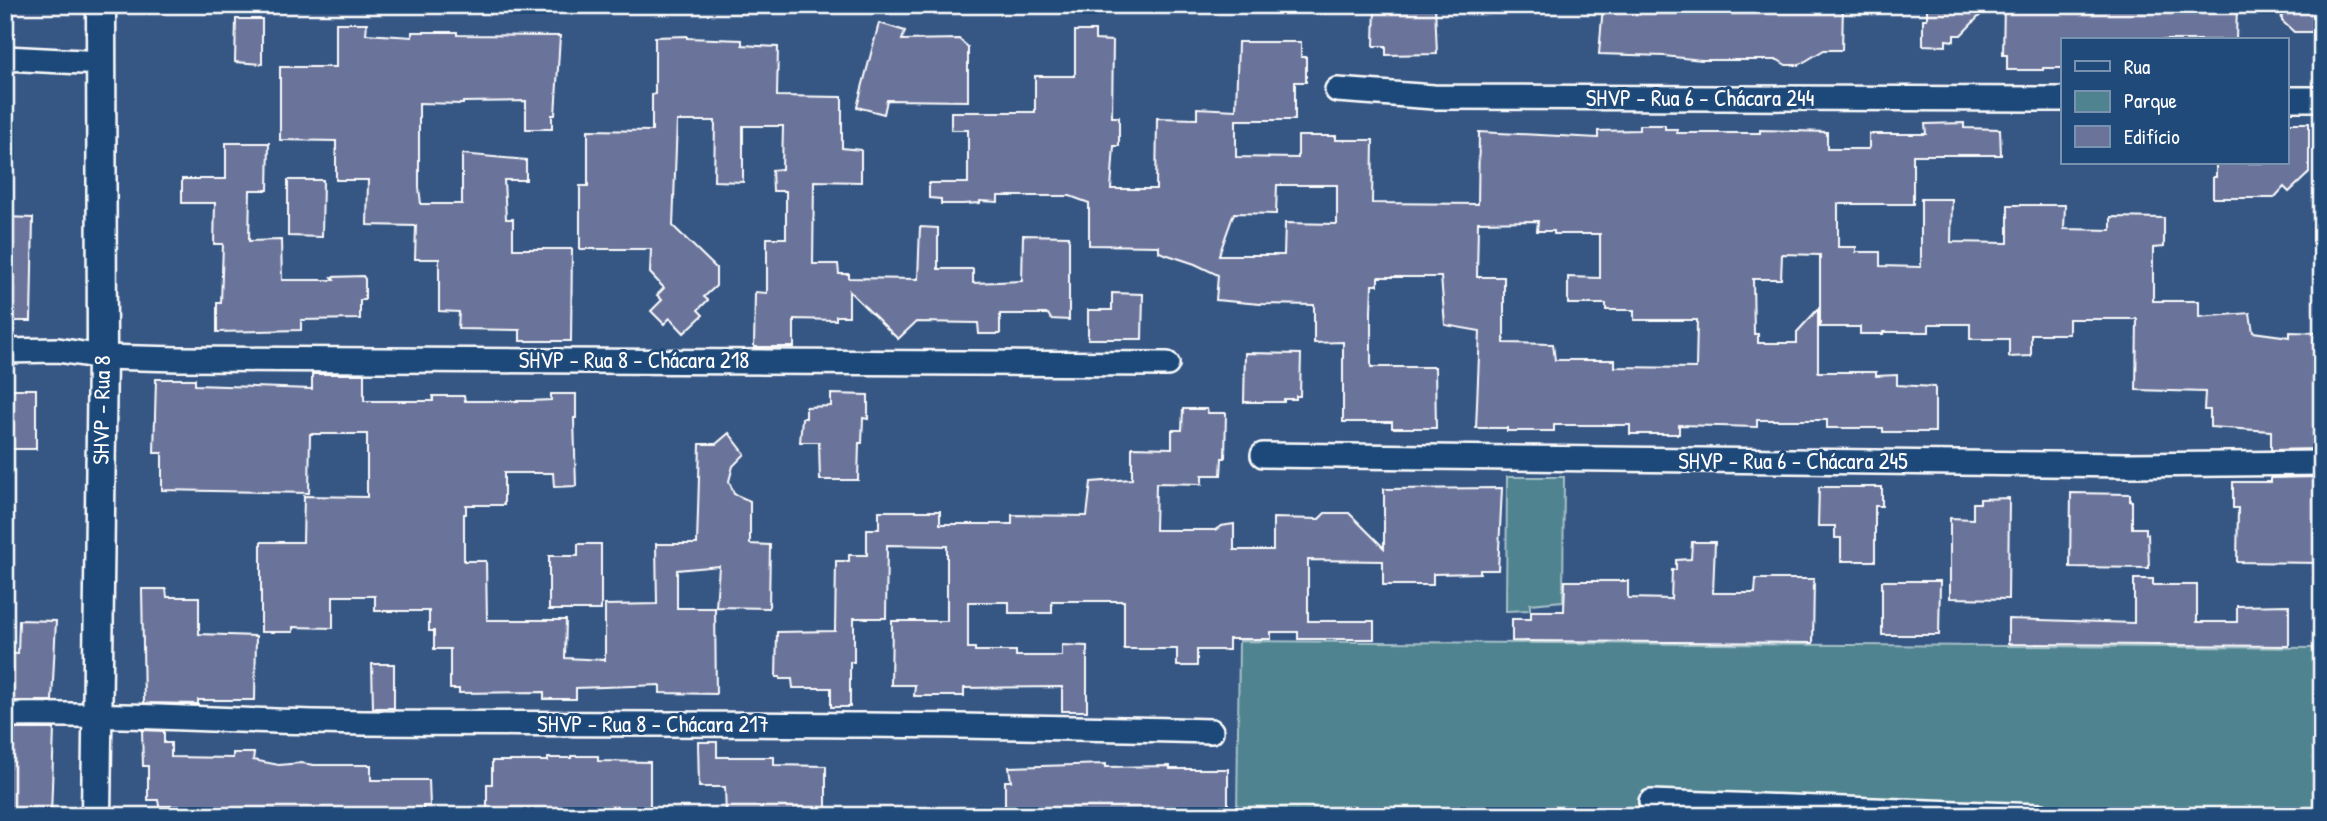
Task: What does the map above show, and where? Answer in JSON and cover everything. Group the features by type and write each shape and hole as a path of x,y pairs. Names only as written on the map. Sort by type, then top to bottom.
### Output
{"street":[{"name":"SHVP - Rua 8","path":"96,816 102,357 102,5"},
{"path":"5,58 102,63"},
{"name":"SHVP - Rua 6 - Chácara 244","path":"1337,90 1434,97 2061,99"},
{"path":"2288,99 2322,99"},
{"name":"SHVP - Rua 8 - Chácara 218","path":"5,351 58,350 102,357 1167,364"},
{"name":"SHVP - Rua 6 - Chácara 245","path":"1263,455 2129,465 2322,463"},
{"name":"SHVP - Rua 8 - Chácara 217","path":"5,715 340,722 889,725 1211,731"},
{"path":"1651,802 2040,816"}],"green space":[{"path":"1507,477 1564,477 1563,601 1530,604 1530,610 1506,611"},
{"path":"1239,641 2322,648 2322,816 1237,816"}],"building":[{"path":"1375,5 1435,5 1437,54 1386,55 1386,46 1374,46"},
{"path":"1603,5 1843,5 1842,50 1824,50 1799,65 1786,65 1778,60 1702,60 1599,54"},
{"path":"1927,5 1990,5 1961,35 1954,35 1954,41 1946,40 1946,46 1923,45 1923,19 1927,19"},
{"path":"2004,5 2237,5 2236,38 2061,38 2061,68 2043,70 2007,70 2007,55 2003,55"},
{"path":"2281,5 2322,5 2322,25 2314,25 2314,32 2294,32 2282,21"},
{"path":"236,19 262,19 262,64 235,62"},
{"path":"336,23 367,23 366,34 412,37 412,32 560,36 552,129 526,129 526,101 419,103 419,187 421,204 462,204 462,154 526,160 526,180 504,180 506,219 513,219 513,249 572,249 571,341 520,341 520,330 458,329 459,312 439,311 439,259 415,259 416,226 367,225 368,180 336,180 336,141 280,140 280,67 336,67"},
{"path":"879,23 905,31 902,40 959,39 968,47 968,101 887,100 884,114 857,107"},
{"path":"1075,31 1095,31 1095,40 1113,41 1112,117 1119,117 1119,146 1114,146 1111,189 1156,189 1157,118 1197,119 1197,108 1236,110 1238,42 1301,42 1301,57 1306,57 1306,82 1295,82 1295,120 1236,120 1236,157 1298,158 1298,136 1373,140 1372,203 1478,204 1479,132 1598,138 1598,131 1639,130 1639,125 1665,125 1665,129 1677,129 1677,133 1760,133 1760,130 1827,132 1827,149 1869,149 1869,134 1926,134 1925,124 1964,123 1964,128 2000,129 2001,155 1913,155 1913,204 1838,204 1838,247 1856,247 1856,252 1880,252 1880,266 1921,267 1921,199 1952,199 1951,242 2008,243 2008,205 2065,205 2064,229 2111,230 2111,217 2164,218 2164,247 2153,248 2153,301 2199,301 2199,317 2250,313 2253,332 2290,337 2290,332 2322,333 2322,449 2271,450 2271,431 2210,427 2210,410 2204,410 2205,392 2136,390 2137,319 2069,319 2069,334 2031,334 2031,356 2009,357 2009,339 1970,339 1970,324 1929,324 1929,332 1883,334 1860,334 1860,327 1820,327 1820,255 1782,254 1781,279 1753,279 1754,334 1758,334 1758,343 1797,343 1797,332 1818,309 1818,372 1876,372 1876,376 1897,375 1897,385 1935,387 1935,432 1827,428 1827,420 1757,420 1757,427 1679,425 1679,434 1630,434 1630,425 1554,425 1554,431 1476,428 1480,331 1445,325 1441,277 1378,277 1378,285 1372,285 1371,311 1371,367 1435,367 1436,428 1392,428 1392,422 1343,422 1343,342 1314,343 1314,305 1216,300 1218,275 1159,252 1159,246 1089,245 1089,203 1070,196 998,196 998,202 963,204 941,204 941,199 929,198 929,183 968,183 968,130 951,130 951,112 1035,112 1035,76 1075,76","holes":["1277,185 1337,185 1337,224 1285,223 1284,255 1219,255 1234,213 1276,214","1538,221 1537,231 1554,231 1554,234 1600,234 1600,278 1568,277 1568,304 1606,304 1606,310 1634,310 1634,320 1697,320 1696,368 1615,367 1615,360 1555,360 1553,344 1504,343 1504,277 1477,277 1478,222"]},
{"path":"687,36 742,40 742,45 778,47 777,96 842,97 842,148 861,150 861,182 814,181 813,264 838,264 839,274 849,274 849,278 918,279 920,227 938,228 938,269 973,269 973,283 1022,281 1023,235 1069,236 1069,320 1051,319 1048,314 1000,314 1000,334 979,334 978,323 916,322 898,339 849,291 849,316 836,316 836,320 794,319 794,347 754,347 755,292 767,293 767,238 786,238 786,191 773,191 772,170 782,169 783,126 743,126 743,182 714,181 715,121 677,121 673,226 716,268 716,286 704,297 708,300 698,310 703,315 684,333 670,318 664,324 651,311 662,300 657,295 664,288 650,273 651,249 580,249 580,186 588,186 588,130 652,131 655,37"},
{"path":"2288,123 2309,123 2309,173 2289,192 2284,187 2274,198 2213,198 2213,177 2216,177 2216,164 2288,164"},
{"path":"226,143 269,143 268,190 250,190 249,241 281,240 282,280 334,280 332,277 363,276 365,300 360,300 360,319 301,320 301,330 217,332 223,244 214,244 215,203 182,203 182,179 226,179"},
{"path":"288,180 323,180 322,237 288,236"},
{"path":"5,217 33,218 31,321 5,321"},
{"path":"1112,293 1143,294 1142,339 1088,339 1088,310 1112,310"},
{"path":"1245,353 1301,354 1300,396 1296,396 1296,399 1284,399 1284,402 1244,402"},
{"path":"312,374 364,374 364,401 433,401 433,396 464,396 465,401 530,401 551,400 551,394 576,394 576,486 554,487 553,473 504,473 504,505 466,505 464,514 464,561 486,561 487,620 566,620 565,658 605,660 605,605 657,604 656,544 697,544 700,444 716,444 729,433 745,454 733,466 729,481 734,494 750,501 750,544 770,545 769,608 716,607 719,566 677,570 677,608 715,608 716,694 660,693 660,685 576,688 576,699 544,699 544,692 459,693 459,689 450,689 450,649 434,649 434,631 429,631 429,611 375,611 375,596 333,596 333,628 293,627 293,632 261,632 261,542 303,542 304,496 367,497 367,434 310,434 309,493 162,490 162,453 154,453 156,379 195,379 195,385 312,389"},
{"path":"5,389 36,389 36,449 5,449"},
{"path":"831,394 868,395 868,419 863,418 862,443 859,443 858,480 820,480 819,442 800,442 806,407 831,406"},
{"path":"1183,409 1207,409 1208,413 1226,413 1225,458 1222,458 1221,475 1202,475 1202,484 1156,483 1155,530 1215,530 1234,524 1234,550 1273,550 1273,518 1319,519 1325,513 1349,513 1384,548 1384,489 1502,488 1498,570 1433,574 1433,585 1383,585 1383,561 1308,560 1308,621 1374,621 1374,639 1298,639 1298,632 1271,632 1271,639 1229,639 1229,650 1197,650 1197,666 1177,666 1177,649 1124,649 1124,601 1052,601 1052,613 1009,613 1009,602 968,602 968,648 975,648 975,651 1016,651 1016,656 1062,656 1062,645 1087,646 1087,711 1062,711 1062,687 964,688 964,696 914,696 915,685 891,685 892,621 947,621 947,546 887,545 886,618 854,618 850,707 831,707 831,688 793,688 792,679 776,677 777,632 835,631 836,561 849,561 849,555 867,555 867,529 879,529 879,511 940,511 940,524 1012,524 1012,515 1087,516 1091,482 1132,479 1132,447 1172,448 1172,430 1182,430"},
{"path":"2322,477 2322,563 2237,562 2238,508 2233,508 2233,482 2271,482 2271,478"},
{"path":"1819,487 1882,487 1882,506 1875,506 1875,561 1841,561 1841,538 1835,538 1835,526 1818,526"},
{"path":"2071,493 2130,494 2132,528 2146,528 2148,534 2149,568 2070,567"},
{"path":"2009,498 2008,599 1950,598 1950,518 1973,519 1973,503 1980,503 1980,499"},
{"path":"1692,542 1715,542 1713,593 1755,593 1756,579 1814,579 1813,643 1512,641 1512,619 1531,619 1531,611 1564,611 1565,581 1628,581 1628,598 1671,599 1672,570 1676,570 1676,560 1691,559"},
{"path":"578,544 601,544 601,610 549,610 549,556 578,556"},
{"path":"2134,579 2153,579 2153,585 2197,585 2197,622 2237,622 2237,606 2289,605 2289,646 2008,644 2008,619 2134,623"},
{"path":"1882,581 1940,581 1939,635 1882,635"},
{"path":"142,589 166,589 167,597 199,597 199,634 256,636 255,700 198,700 198,704 144,703"},
{"path":"19,620 56,621 52,701 5,701 5,653 18,654"},
{"path":"372,664 394,664 394,708 373,708"},
{"path":"5,729 54,729 51,816 5,816"},
{"path":"142,730 164,731 164,743 171,743 171,757 233,758 233,753 254,753 253,760 279,765 371,765 371,780 429,780 430,806 423,806 423,816 181,816 181,806 159,806 158,800 148,800 148,766 143,766"},
{"path":"698,742 717,742 717,757 774,757 774,765 826,766 826,816 726,816 725,787 699,787"},
{"path":"598,756 598,761 650,762 650,816 487,816 487,784 492,784 492,761 548,761 548,758"},
{"path":"1106,764 1106,767 1228,769 1228,816 1005,816 1005,781 1011,781 1009,767"}]}
